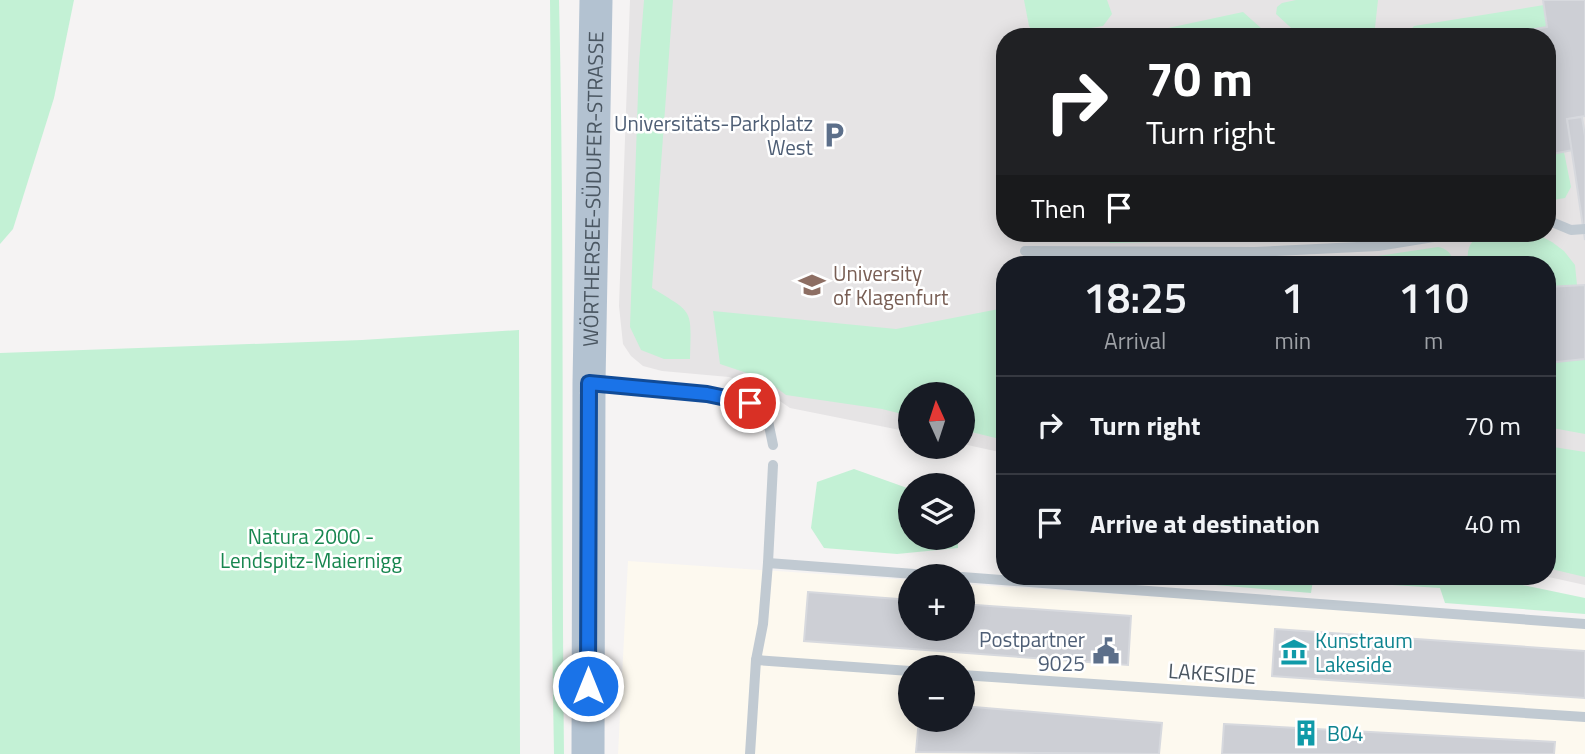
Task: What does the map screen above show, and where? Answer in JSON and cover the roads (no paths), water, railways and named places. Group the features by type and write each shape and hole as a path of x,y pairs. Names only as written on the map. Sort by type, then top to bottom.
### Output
{"main road":[{"name":"WÖRTHERSEE-SÜDUFER-STRASSE","path":"587,754 589,383 596,0"}],"lane":[{"path":"1556,224 1571,230 1585,229"},
{"path":"1025,251 1255,252 1378,246 1403,242"},
{"path":"589,383 707,394 750,403 767,416 773,445"},
{"path":"750,754 756,660 763,624 768,563 773,465"},
{"path":"768,563 898,573"},
{"path":"975,578 996,580"},
{"path":"1068,585 1585,624"},
{"path":"756,660 898,670"},
{"name":"LAKESIDE","path":"975,676 1585,718"}],"place":[{"name":"Universitäts-Parkplatz West","path":"834,135"},
{"name":"University of Klagenfurt","path":"812,285"},
{"name":"Postpartner 9025","path":"1106,651"},
{"name":"Kunstraum Lakeside","path":"1294,652"},
{"name":"B04","path":"1306,733"}],"park label":[{"name":"Natura 2000 - Lendspitz-Maiernigg","path":"311,548"}]}
